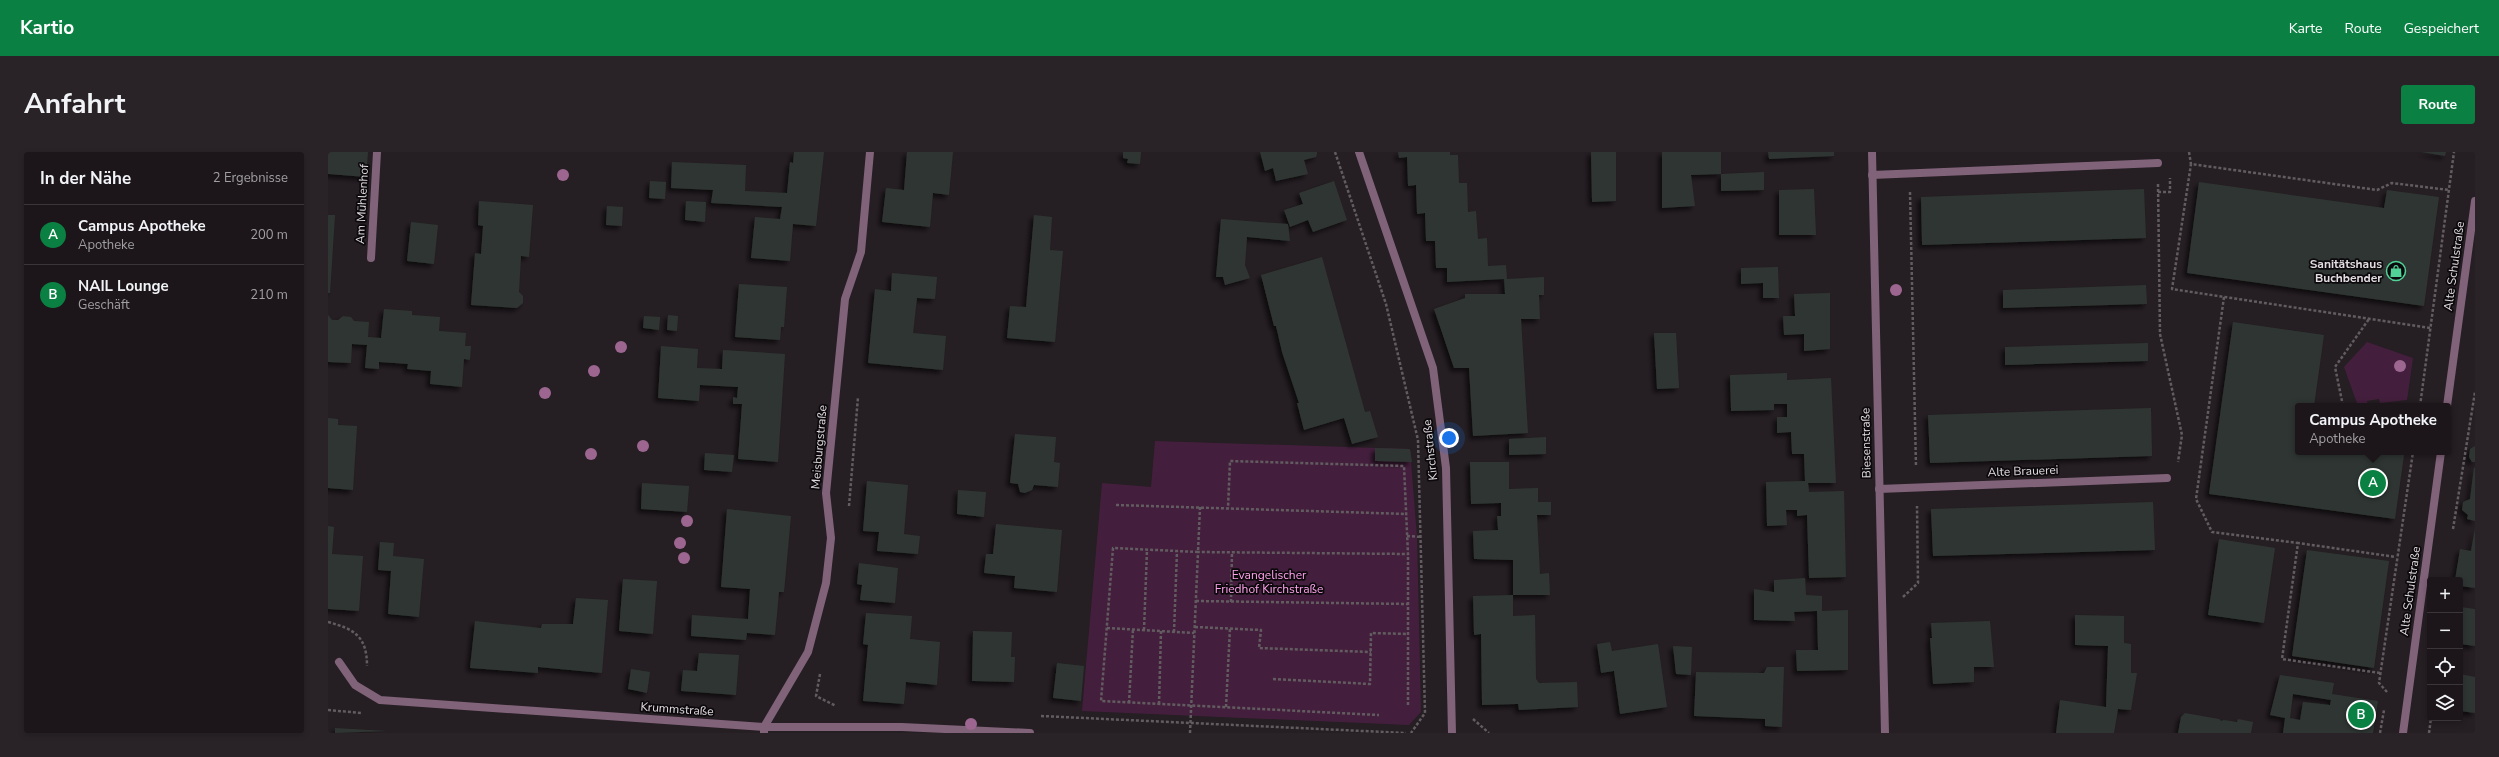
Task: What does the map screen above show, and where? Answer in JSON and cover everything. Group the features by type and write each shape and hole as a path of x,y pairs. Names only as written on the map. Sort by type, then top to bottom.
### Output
{"street":[{"name":"Am Mühlenhof","path":"371,258 377,152"},
{"name":"Meisburgstraße","path":"764,730 808,652 826,582 831,538 826,493 845,299 861,252 870,152"},
{"name":"Kirchstraße","path":"1359,152 1433,368 1446,468 1452,733"},
{"name":"Biesenstraße","path":"1872,152 1885,733"},
{"path":"1872,175 1909,172 2158,163"},
{"name":"Alte Schulstraße","path":"2447,403 2475,201"},
{"name":"Alte Schulstraße","path":"2403,733 2441,455"},
{"name":"Alte Brauerei","path":"1879,489 2167,478"},
{"name":"Krummstraße","path":"340,662 355,685 380,700 764,730 902,727 1030,733"}],"path":[{"path":"1334,152 1386,304 1418,440 1422,537 1425,713 1411,733"},
{"path":"2189,152 2191,164 2172,289 2430,328"},
{"path":"2420,403 2454,152"},
{"path":"2158,163 2160,334 2182,435 2180,460 2167,478"},
{"path":"2191,164 2377,190 2392,183 2449,190"},
{"path":"1903,604 1903,596 1918,582 1909,172"},
{"path":"2158,192 2170,192"},
{"path":"2224,297 2196,499 2212,532 2396,557"},
{"path":"2342,403 2335,367 2369,319"},
{"path":"849,514 858,390"},
{"path":"2452,534 2475,392"},
{"path":"2386,698 2387,691 2379,683 2380,673 2396,557 2413,455"},
{"path":"1228,508 1230,462 1404,466 1408,554 1408,705"},
{"path":"1116,505 1406,514"},
{"path":"1190,733 1200,507"},
{"path":"1407,536 1422,537"},
{"path":"2298,543 2282,659 2380,673"},
{"path":"1379,715 1101,701 1113,548 1198,552 1408,554"},
{"path":"1144,630 1147,550"},
{"path":"1174,632 1177,551"},
{"path":"1231,602 1232,552"},
{"path":"1196,601 1408,604"},
{"path":"328,622 348,627 360,638 367,654 366,667 371,673"},
{"path":"1195,627 1261,630 1259,648 1371,652"},
{"path":"1107,628 1195,633"},
{"path":"1226,707 1230,628"},
{"path":"1129,703 1133,629"},
{"path":"1159,704 1161,631"},
{"path":"1273,679 1370,684 1371,633 1408,634"},
{"path":"822,666 816,696 836,706 844,706"},
{"path":"2380,733 2385,705"},
{"path":"1040,716 1406,733"},
{"path":"2429,733 2431,721"}],"green space":[{"path":"2367,342 2413,358 2407,400 2380,403 2379,399 2367,401 2368,403 2357,403 2344,367"},
{"name":"Evangelischer Friedhof Kirchstraße","path":"1155,441 1410,449 1417,537 1421,712 1409,725 1082,711 1102,483 1151,487"}],"building":[{"path":"328,152 368,152 366,177 328,174"},
{"path":"794,152 824,152 816,226 793,224 790,261 751,258 755,217 780,219 782,207 711,203 713,190 671,188 672,162 746,165 745,191 787,193 790,162 793,163"},
{"path":"907,152 953,152 949,195 933,193 930,227 882,222 886,188 904,190"},
{"path":"1123,152 1141,152 1140,164 1127,163 1128,159 1123,158"},
{"path":"1260,152 1317,152 1317,154 1316,157 1304,160 1308,174 1276,181 1273,168 1265,171"},
{"path":"1398,152 1450,152 1450,155 1458,155 1459,183 1467,183 1468,212 1476,211 1478,239 1487,238 1488,266 1506,265 1507,279 1544,277 1544,295 1539,295 1540,319 1521,319 1528,433 1473,436 1469,368 1454,368 1434,309 1465,298 1465,294 1505,294 1504,279 1447,282 1447,268 1436,268 1435,241 1426,241 1425,213 1417,214 1416,185 1408,186 1407,157 1399,158"},
{"path":"1591,152 1616,152 1616,201 1592,202"},
{"path":"1662,152 1721,152 1721,174 1691,175 1695,206 1662,208"},
{"path":"1768,152 1834,152 1834,156 1769,159"},
{"path":"2421,152 2446,152 2445,156"},
{"path":"1764,172 1764,190 1721,191 1721,174"},
{"path":"650,181 666,182 665,199 649,198"},
{"path":"1334,181 1347,220 1313,232 1308,220 1290,227 1284,210 1303,204 1299,193"},
{"path":"2199,182 2384,208 2387,190 2439,197 2424,306 2187,273"},
{"path":"1814,189 1816,235 1779,235 1779,190"},
{"path":"2144,189 2146,238 1922,245 1921,197"},
{"path":"479,201 533,205 529,257 521,256 519,292 523,296 523,303 517,308 471,305 475,253 481,254 483,226 478,225"},
{"path":"686,201 706,202 705,222 685,220"},
{"path":"607,206 623,207 622,226 606,225"},
{"path":"328,215 335,215 330,293 328,293"},
{"path":"1034,215 1052,217 1050,250 1063,251 1055,342 1007,338 1010,306 1026,307"},
{"path":"1221,219 1288,224 1290,241 1247,237 1245,265 1250,278 1225,285 1223,277 1216,277"},
{"path":"411,222 438,225 434,264 407,261"},
{"path":"1322,257 1365,412 1370,411 1378,437 1352,444 1344,418 1304,430 1297,403 1299,403 1282,352 1276,326 1274,326 1261,275"},
{"path":"1778,267 1779,298 1763,298 1763,283 1741,284 1741,268"},
{"path":"892,273 937,277 935,299 917,298 913,333 946,336 943,370 868,363 875,289 891,291"},
{"path":"739,284 787,287 784,327 781,327 780,340 735,337"},
{"path":"2146,285 2147,304 2003,308 2003,290"},
{"path":"1830,293 1830,349 1804,351 1804,334 1784,335 1783,316 1795,316 1794,294"},
{"path":"384,309 412,311 412,315 440,317 439,331 466,333 465,346 471,346 470,360 464,359 462,387 430,384 431,371 407,369 408,364 379,362 379,369 365,368 367,345 352,344 351,363 328,362 328,315 332,320 338,320 343,316 351,317 354,321 369,322 368,337 381,338"},
{"path":"668,315 678,316 677,331 667,330"},
{"path":"644,316 660,317 659,330 643,328"},
{"path":"2233,322 2324,335 2314,403 2295,403 2295,455 2404,455 2395,519 2209,494"},
{"path":"1654,333 1676,333 1679,388 1657,389"},
{"path":"2148,343 2148,361 2005,365 2005,347"},
{"path":"661,346 698,349 697,368 722,369 723,350 785,354 778,462 738,459 742,404 733,404 733,397 737,398 738,387 700,385 699,401 658,398"},
{"path":"1787,373 1787,380 1831,378 1836,483 1808,483 1809,492 1844,491 1846,577 1809,578 1807,515 1797,516 1797,510 1786,510 1787,525 1767,526 1766,482 1805,481 1804,454 1792,454 1791,432 1777,433 1777,417 1787,417 1787,404 1774,404 1774,410 1731,411 1730,375"},
{"path":"2151,408 2152,456 1930,463 1928,415"},
{"path":"328,418 338,419 338,425 357,426 353,490 328,488"},
{"path":"1015,434 1056,437 1054,462 1060,463 1058,487 1034,485 1032,490 1025,493 1020,492 1018,484 1010,483"},
{"path":"1546,437 1546,454 1509,455 1509,439"},
{"path":"2475,446 2475,462 2472,462 2469,457 2470,449"},
{"path":"1375,448 1410,449 1412,462 1375,461"},
{"path":"705,453 734,455 732,472 704,470"},
{"path":"1470,462 1509,462 1509,489 1538,488 1538,502 1551,502 1551,515 1537,515 1540,574 1549,573 1550,595 1513,595 1513,560 1474,559 1473,531 1498,530 1497,516 1501,516 1501,503 1471,504"},
{"path":"2474,467 2475,521 2467,519 2468,515 2462,510 2463,502 2470,499"},
{"path":"867,481 908,485 904,534 920,536 918,554 877,551 879,532 863,531"},
{"path":"642,483 689,486 687,512 641,509"},
{"path":"958,490 986,492 984,517 957,514"},
{"path":"2153,502 2155,550 1933,556 1931,509"},
{"path":"727,509 791,516 784,592 779,592 775,635 747,633 746,640 691,636 692,615 748,619 750,589 721,587"},
{"path":"996,524 1062,530 1057,592 1014,588 1015,576 984,573 986,554 993,554"},
{"path":"328,526 334,527 332,554 363,556 359,611 328,609"},
{"path":"2475,528 2475,588 2463,586 2463,577 2455,577 2460,549 2471,551"},
{"path":"2219,539 2275,548 2264,623 2208,615"},
{"path":"380,542 394,543 393,556 424,559 419,617 388,614 391,571 378,570"},
{"path":"2307,550 2389,561 2374,668 2292,656"},
{"path":"859,563 898,568 895,603 860,600 862,585 857,584"},
{"path":"1805,578 1806,595 1822,596 1822,611 1848,610 1848,670 1797,671 1796,650 1818,650 1817,611 1794,612 1795,621 1754,620 1754,589 1774,592 1774,580"},
{"path":"623,579 657,581 653,634 619,631"},
{"path":"1513,595 1513,616 1535,615 1536,679 1539,683 1577,682 1578,707 1519,710 1518,704 1482,705 1481,634 1474,635 1473,596"},
{"path":"576,598 608,600 602,673 538,667 538,673 470,668 475,621 541,628 542,624 573,624"},
{"path":"2463,607 2475,609 2475,646 2463,644"},
{"path":"866,613 912,616 910,639 940,642 937,685 906,682 904,704 863,701 868,645 863,644"},
{"path":"2075,615 2124,616 2124,643 2131,644 2131,673 2137,673 2131,710 2118,709 2114,733 2056,733 2060,700 2106,707 2108,646 2075,645"},
{"path":"1990,621 1994,667 1974,667 1974,682 1933,684 1930,638 1932,638 1931,623"},
{"path":"973,631 1012,632 1011,657 1015,657 1014,682 972,681"},
{"path":"1610,642 1612,651 1658,644 1667,707 1620,714 1614,671 1601,673 1597,644"},
{"path":"1673,646 1692,647 1691,675 1676,674"},
{"path":"699,653 739,655 736,695 681,691 683,670 697,671"},
{"path":"1057,663 1084,666 1081,701 1053,698"},
{"path":"1767,667 1784,667 1782,727 1765,726 1765,719 1694,716 1696,672 1764,673"},
{"path":"631,669 650,672 647,693 628,689"},
{"path":"2280,675 2334,683 2332,694 2378,701 2373,733 2283,733 2285,718 2270,715","holes":["2293,694 2331,700 2330,705 2303,702 2300,720 2290,718"]},
{"path":"2463,675 2475,677 2475,713 2463,711"},
{"path":"2185,713 2219,719 2221,721 2237,722 2238,719 2253,722 2251,733 2178,733 2181,717"},
{"path":"335,728 387,731 335,733"}],"place":[{"name":"Sanitätshaus Buchbender","path":"2396,271"},
{"name":"Campus Apotheke","path":"2373,483"},
{"name":"NAIL Lounge","path":"2361,715"}]}
